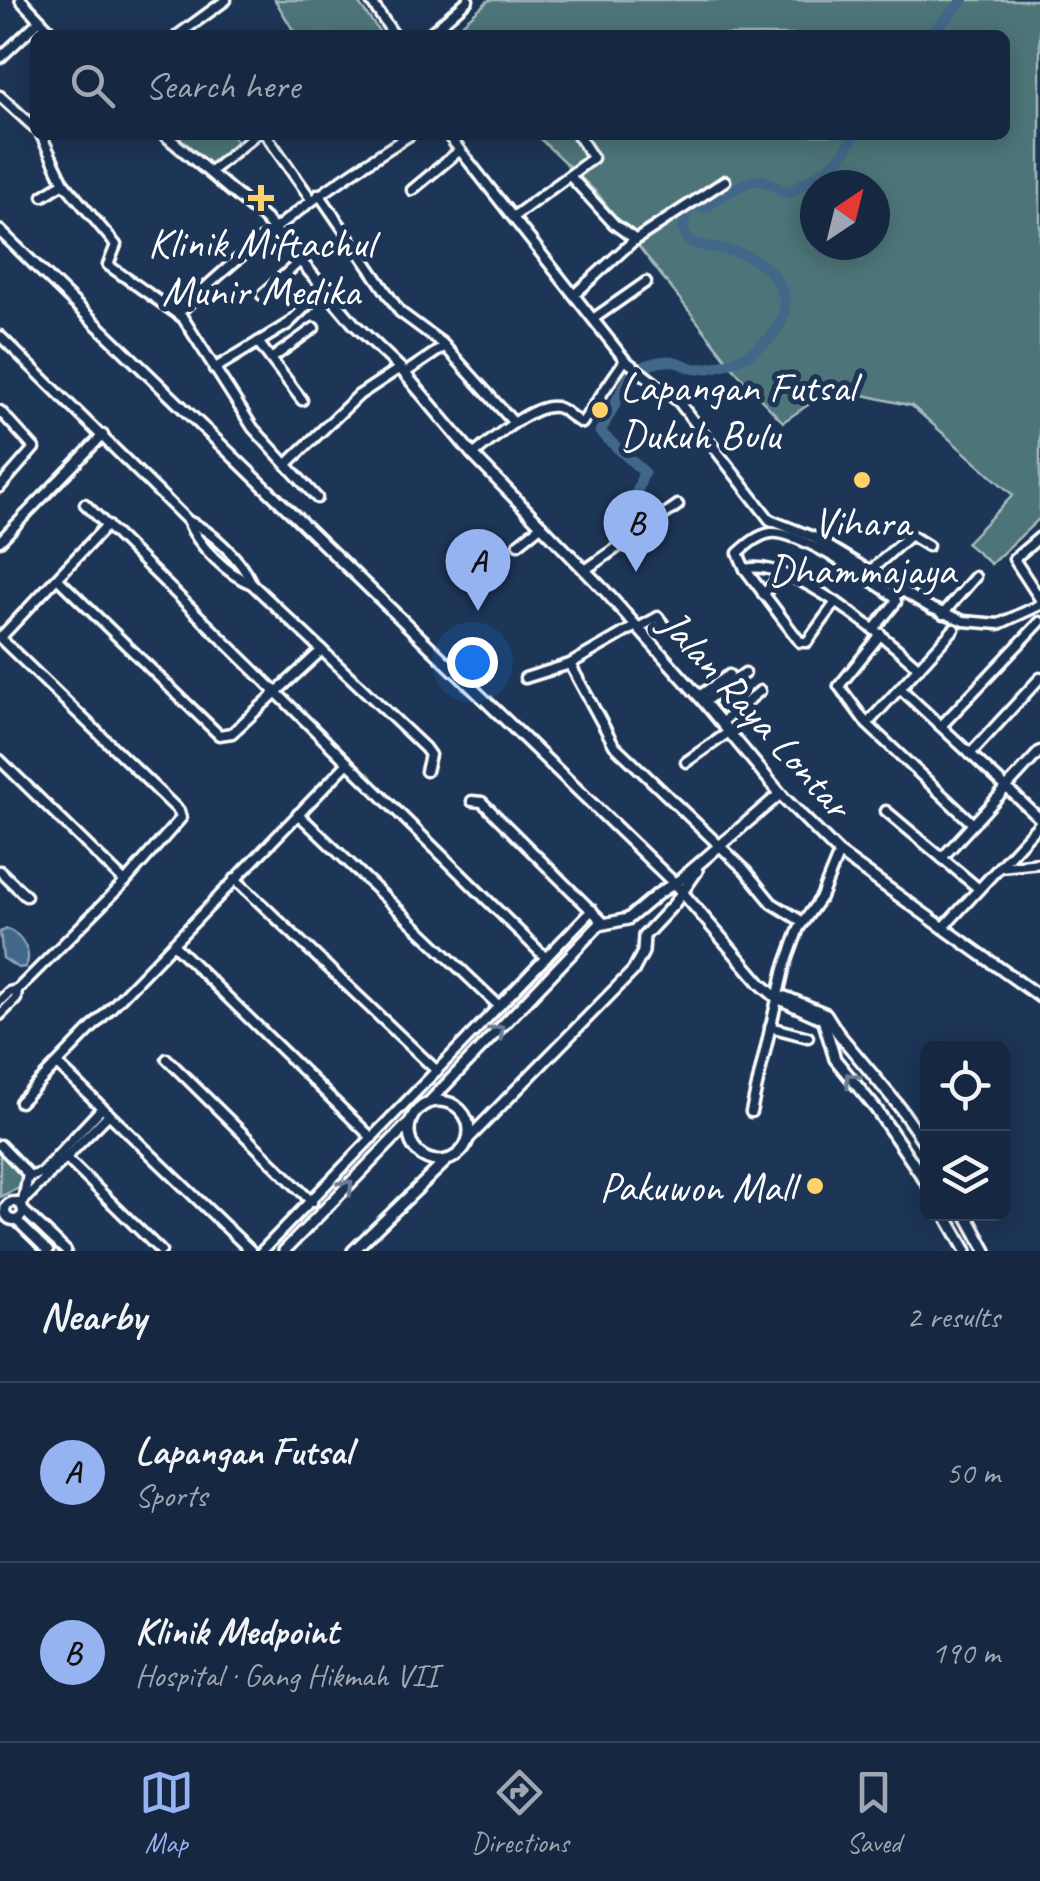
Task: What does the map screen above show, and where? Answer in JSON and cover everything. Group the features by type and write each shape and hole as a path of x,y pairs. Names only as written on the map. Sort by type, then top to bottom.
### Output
{"street":[{"path":"20,0 49,30"},
{"path":"187,30 226,0"},
{"path":"370,0 391,30"},
{"path":"434,30 468,0"},
{"path":"0,58 40,20"},
{"path":"0,96 30,123"},
{"path":"43,140 64,183 116,246 108,263 110,268 178,314 253,428 317,498"},
{"name":"Jalan Raya Lontar","path":"171,140 273,229 474,456 724,722 782,796 839,853 1040,997"},
{"path":"210,172 249,140"},
{"path":"270,140 400,312 445,346 514,423"},
{"path":"178,314 315,196 402,140"},
{"path":"452,140 625,360 678,401 770,520 813,538 943,614 964,621 998,624 1040,602 1014,558 1040,536"},
{"path":"513,218 594,157 582,140"},
{"path":"412,190 460,151"},
{"path":"570,176 614,224 636,240"},
{"path":"575,294 636,240 726,181"},
{"path":"43,196 64,183"},
{"path":"0,230 678,888 776,996 824,1019 835,1059 920,1173"},
{"path":"262,294 300,261"},
{"path":"593,319 646,282"},
{"path":"214,369 288,324 324,289"},
{"path":"271,359 314,328"},
{"path":"0,336 188,521 202,527 247,572 252,584 425,748 430,754 426,770"},
{"path":"258,342 302,400"},
{"path":"288,462 358,395 445,346"},
{"path":"474,456 514,423 553,406 582,423 625,360"},
{"path":"0,411 34,448 1,485"},
{"path":"0,541 103,435"},
{"path":"85,504 546,958"},
{"path":"585,570 678,505"},
{"path":"0,1016 14,994 125,882 181,818 179,811 0,638 107,525"},
{"path":"518,544 542,526"},
{"path":"836,602 803,643 745,569 738,552 771,533 828,553 895,597 896,602 838,684 867,724 973,824"},
{"path":"870,571 910,535 928,546"},
{"path":"745,569 756,566 783,575 836,602 920,668"},
{"path":"763,594 783,575"},
{"path":"943,614 975,576"},
{"path":"57,578 220,735 232,733 322,650"},
{"path":"525,678 570,664 658,617 664,626"},
{"path":"941,726 1040,622"},
{"path":"867,724 954,629"},
{"path":"570,664 614,745 744,868 772,903 803,922"},
{"path":"701,699 745,673"},
{"path":"701,699 729,674"},
{"path":"970,754 1040,678"},
{"path":"901,689 1040,820 944,927"},
{"path":"724,722 760,691"},
{"path":"686,762 730,732"},
{"path":"942,858 1040,750"},
{"path":"0,760 125,882"},
{"path":"20,1102 348,763"},
{"path":"598,924 628,919 659,893 678,888 782,796"},
{"path":"284,1251 602,920 482,802 472,801"},
{"path":"886,811 978,889"},
{"path":"298,814 500,1006"},
{"path":"751,1112 776,996 803,922 821,897 839,853"},
{"path":"999,867 1040,863"},
{"path":"0,871 26,896"},
{"path":"235,879 437,1071"},
{"path":"353,1251 460,1152 468,1139 633,971 643,952 644,936 674,904 678,888"},
{"path":"674,904 702,918"},
{"path":"262,1251 592,910"},
{"path":"628,919 644,936"},
{"path":"173,944 372,1138"},
{"path":"0,984 14,994"},
{"path":"0,1001 14,994"},
{"path":"776,996 826,1014 920,1138"},
{"path":"770,1028 808,1037"},
{"path":"167,1059 312,1202"},
{"path":"57,1064 251,1251"},
{"path":"430,1101 448,1102 463,1113 468,1139"},
{"path":"8,1220 106,1111"},
{"path":"29,1177 41,1172 106,1111"},
{"path":"410,1122 409,1138 420,1154 428,1159 447,1160"},
{"path":"0,1146 29,1177"},
{"path":"909,1154 920,1148"},
{"path":"66,1158 161,1251"},
{"path":"24,1205 29,1177"},
{"path":"48,1251 8,1220 4,1210 9,1203 24,1205 66,1251"},
{"path":"948,1221 966,1251"},
{"path":"970,1221 986,1251"}],"green space":[{"path":"275,0 356,0 378,30 293,30"},
{"path":"489,0 1040,0 1040,518 991,564 966,543 1013,495 912,406 833,388 783,422 746,384 597,193 541,140 1010,140 1010,30 456,29"},
{"path":"182,140 236,140 213,166"},
{"path":"0,1147 24,1174 21,1187 0,1197"}],"water":[{"path":"7,929 25,945 25,967 18,968 3,958 0,932"}],"waterway":[{"path":"934,30 963,0"},
{"path":"615,540 644,472 600,432 632,372 665,361 699,369 737,360 770,337 781,322 785,305 781,288 758,262 739,253 688,241 683,229 686,212 693,206 707,207 731,190 757,180 788,193 835,162 852,140"}],"place":[{"name":"Klinik Miftachul Munir Medika","path":"261,198"},
{"name":"Lapangan Futsal Dukuh Bulu","path":"600,410"},
{"name":"Vihara Dhammajaya","path":"862,480"},
{"name":"Klinik Medpoint","path":"636,572"},
{"name":"Lapangan Futsal","path":"478,611"},
{"name":"Pakuwon Mall","path":"815,1186"}]}
